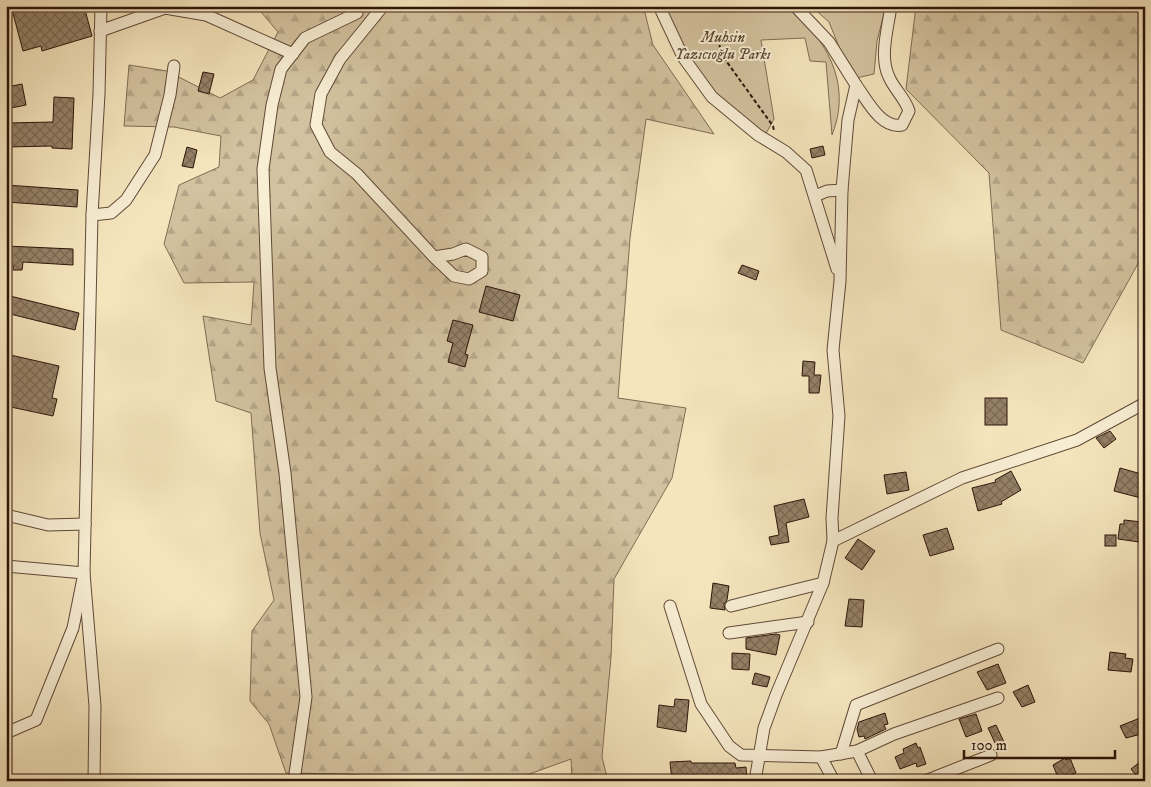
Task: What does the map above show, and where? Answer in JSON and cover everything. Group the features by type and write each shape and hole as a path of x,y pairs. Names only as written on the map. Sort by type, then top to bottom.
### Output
{"street":[{"path":"94,781 95,706 84,572 92,215 99,94 101,6"},
{"path":"384,6 340,59 321,94 316,125 330,152 357,174 434,257"},
{"path":"659,6 684,58 712,97 806,170 840,281"},
{"path":"796,6 829,42 856,85 885,123 893,127 902,125 909,111 907,103 889,79 884,66 891,6"},
{"path":"889,23 895,6"},
{"path":"100,32 164,7 185,9 206,15 293,54"},
{"path":"294,781 306,697 285,473 270,368 263,169 272,105 281,69 305,38 357,12"},
{"path":"92,215 111,213 126,200 155,155 170,95 174,66"},
{"path":"755,781 764,728 823,583 833,541 832,518 839,416 833,350 840,281 842,190 848,120 856,85"},
{"path":"815,196 828,191 842,190"},
{"path":"833,541 962,478 1077,440 1145,403"},
{"path":"6,515 48,525 85,524"},
{"path":"6,566 84,572"},
{"path":"6,733 36,720 73,628 84,572"},
{"path":"731,606 823,583"},
{"path":"670,606 701,704 729,746 741,755 821,757 857,751 894,734 998,698"},
{"path":"729,633 808,622"},
{"path":"841,754 856,705 998,649"},
{"path":"857,751 872,781"},
{"path":"925,781 991,755"},
{"path":"821,757 834,781"}],"path":[{"path":"717,39 724,58 773,126 776,146"}],"green space":[{"path":"256,6 630,6 645,13 653,45 714,134 646,119 630,238 618,398 686,408 672,478 614,579 611,657 602,757 608,781 572,781 571,759 513,780 424,781 347,774 286,773 269,724 250,701 252,631 274,600 260,533 251,413 216,401 203,316 251,325 254,282 184,283 164,244 179,185 219,167 221,136 174,127 124,126 129,65 167,71 220,98 253,80 278,32"},
{"name":"Muhsin Yazıcıoğlu Parkı","path":"660,6 787,6 817,37 831,60 838,84 839,97 839,109 832,135 826,62 810,61 805,38 761,40 774,119 763,139 723,109 673,43"},
{"path":"811,6 886,6 877,41 874,74 852,79 829,22"},
{"path":"916,6 1145,6 1145,251 1083,363 1001,330 989,173 906,89"}],"building":[{"path":"11,6 62,6 63,11 84,6 92,36 42,51 41,46 23,51"},
{"path":"203,72 214,74 209,94 198,91"},
{"path":"22,84 26,105 6,109 6,87"},
{"path":"54,97 74,98 72,149 52,148 52,146 6,147 6,123 53,122"},
{"path":"823,146 825,155 812,158 810,149"},
{"path":"187,147 197,150 193,168 182,166"},
{"path":"6,185 78,190 77,207 6,202"},
{"path":"6,246 73,249 73,265 23,262 22,270 13,270 13,265 6,265"},
{"path":"742,265 759,271 756,280 738,273"},
{"path":"486,286 520,295 513,321 479,312"},
{"path":"6,295 79,313 75,330 6,313"},
{"path":"453,320 473,325 465,354 468,355 465,367 448,362 453,343 447,341"},
{"path":"6,354 59,366 52,398 57,399 53,416 6,406"},
{"path":"803,361 815,362 814,375 821,375 819,393 809,393 809,376 802,376"},
{"path":"985,398 1007,398 1007,425 985,425"},
{"path":"1110,431 1116,439 1104,448 1096,438"},
{"path":"1120,468 1145,475 1141,498 1114,491"},
{"path":"1011,471 1021,490 1001,502 1002,504 978,511 972,488 996,482 995,480"},
{"path":"906,472 909,490 887,494 884,475"},
{"path":"804,499 809,517 786,523 789,542 771,545 769,537 779,535 774,506"},
{"path":"1124,520 1142,522 1139,542 1118,539 1120,524 1124,524"},
{"path":"947,528 954,549 930,556 923,535"},
{"path":"1105,535 1116,535 1116,546 1105,546"},
{"path":"858,539 875,551 862,570 845,558"},
{"path":"713,583 729,586 727,600 724,604 725,610 710,608"},
{"path":"849,599 864,600 862,627 845,626"},
{"path":"780,635 776,655 746,649 746,638"},
{"path":"1110,652 1126,654 1125,658 1133,659 1131,672 1108,670"},
{"path":"732,653 750,654 749,670 732,669"},
{"path":"998,664 1006,683 987,690 977,672"},
{"path":"755,673 770,677 767,687 752,684"},
{"path":"1028,685 1035,702 1022,707 1013,692"},
{"path":"675,699 689,700 686,732 657,727 659,705 674,707"},
{"path":"885,713 888,724 884,725 886,729 865,739 864,736 859,737 857,729 859,722"},
{"path":"976,714 982,731 966,737 959,719"},
{"path":"1145,716 1145,733 1126,738 1120,726"},
{"path":"996,725 1004,742 996,745 988,728"},
{"path":"916,743 918,748 920,747 926,764 917,767 916,763 900,769 895,757 904,753 903,749"},
{"path":"1065,758 1066,760 1070,758 1076,773 1059,780 1053,765"},
{"path":"1145,758 1145,774 1139,779 1131,769"},
{"path":"691,761 691,763 735,763 736,768 746,767 747,781 672,781 670,762"}]}
